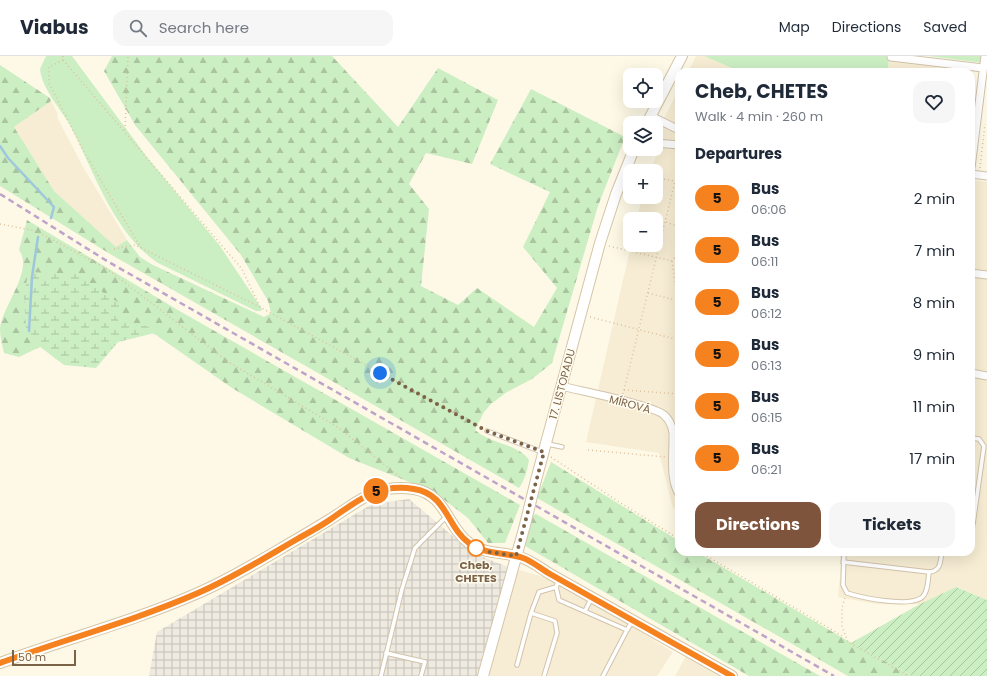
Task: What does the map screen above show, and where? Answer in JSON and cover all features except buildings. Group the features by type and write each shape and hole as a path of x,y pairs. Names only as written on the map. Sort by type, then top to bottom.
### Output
{"street":[{"path":"676,68 682,56"},
{"path":"891,56 983,68"},
{"path":"975,135 985,56"},
{"path":"651,116 675,70"},
{"path":"663,125 675,129"},
{"path":"663,144 675,145"},
{"name":"17. LISTOPADU","path":"483,676 600,243 616,194 631,156"},
{"path":"975,174 987,176"},
{"path":"975,274 987,275"},
{"path":"975,374 987,376"},
{"name":"MÍROVÁ","path":"561,386 643,406 664,414 671,424 674,436 675,486"},
{"path":"0,663 198,593 257,562 330,520 361,499 386,488 405,488 424,492 435,497 448,515 456,530 465,540 478,549 525,558 558,583 592,597 732,676"}],"lane":[{"path":"487,431 545,448 562,447"},
{"path":"975,438 979,439 984,446 975,510"},
{"path":"381,676 402,589 415,548 448,515"},
{"path":"844,556 843,585 847,593 876,599 913,601 922,598 926,592 929,572"},
{"path":"843,562 929,572 937,570 940,567 941,556"},
{"path":"518,665 531,613 539,592 558,583 559,600 627,630"},
{"path":"585,611 592,597"},
{"path":"531,613 555,622 557,633 544,676"},
{"path":"603,676 633,621"},
{"path":"386,653 425,662 421,676"}],"path":[{"path":"63,56 62,60 49,67 49,83 84,152 141,248"},
{"path":"125,131 128,56"},
{"path":"62,60 125,131 242,269 260,307"},
{"path":"980,168 985,122"},
{"path":"621,401 675,181 663,179"},
{"path":"666,222 675,225"},
{"path":"0,224 36,231 107,269 227,361 339,428 403,480"},
{"path":"600,243 672,262"},
{"path":"114,249 135,244 260,307 487,431"},
{"path":"675,258 672,262 675,282"},
{"path":"648,293 675,300"},
{"path":"581,315 675,339"},
{"path":"624,390 675,394"},
{"path":"545,448 619,502 675,537"},
{"path":"588,450 674,458"},
{"path":"707,556 844,637 848,642 909,676"},
{"path":"844,637 842,627 842,608 847,593"}],"shaded area":[{"path":"696,56 704,56 732,68 690,68"},
{"path":"889,61 942,68 888,68"},
{"path":"675,97 675,509 673,508 659,453 586,442 629,252 663,252 663,212 639,212 640,204 663,204 663,164 653,164 656,156 663,156 664,118"},
{"path":"51,101 57,112 58,119 83,167 127,240 116,247 54,191 14,127"},
{"path":"975,180 987,182 987,600 956,587 920,604 876,604 838,597 841,565 840,556 975,556"},
{"path":"409,499 473,553 508,567 477,676 149,676 157,632 372,504"},
{"path":"508,567 559,581 673,652 657,676 477,676"},
{"path":"686,656 720,676 675,676"}],"green space":[{"path":"46,56 72,56 147,157 220,246 262,309 261,311 256,311 158,263 142,250 129,235 106,200 70,125 44,84 40,69"},
{"path":"112,56 332,56 398,127 438,68 498,100 472,164 426,153 409,184 429,209 421,286 458,305 477,288 534,327 557,288 523,247 550,192 490,164 531,89 623,136 623,142 598,206 552,363 532,379 507,392 491,404 484,412 475,430 481,435 511,447 529,460 526,475 519,488 110,254 0,186 0,65 50,98 51,101 14,127 54,191 116,247 127,240 140,257 151,264 264,317 271,313 268,301 241,255 135,125 104,71"},
{"path":"704,56 889,56 888,68 732,68"},
{"path":"928,56 985,56 984,63"},
{"path":"27,220 183,313 520,505 505,543 488,543 468,518 434,492 349,458 232,388 156,335 107,315 19,357 4,353 0,328 2,319 16,288 23,267 23,258 19,250"},
{"path":"28,272 75,274 122,305 118,320 154,328 151,334 118,342 96,368 64,365 35,343 26,329 24,297"},
{"path":"551,462 675,539 675,556 704,556 848,641 913,676 848,676 537,498"},
{"path":"536,514 820,676 749,676 525,546 533,515"},
{"path":"956,587 987,600 987,676 913,676 851,643 920,604"}],"waterway":[{"path":"0,146 8,158 54,207 51,218"},
{"path":"29,331 32,277 38,237"}],"railway":[{"path":"0,194 107,261 834,676"}],"bus line":[{"name":"5","path":"0,663 198,593 251,566 330,520 349,506 372,493 386,488 395,487 415,489 435,497 440,502 456,530 465,540 478,549 525,558 550,574 732,676"}],"place":[{"name":"Cheb, CHETES","path":"476,548"}],"route":[{"path":"380,373 487,431 544,452 516,556 476,548"}]}
